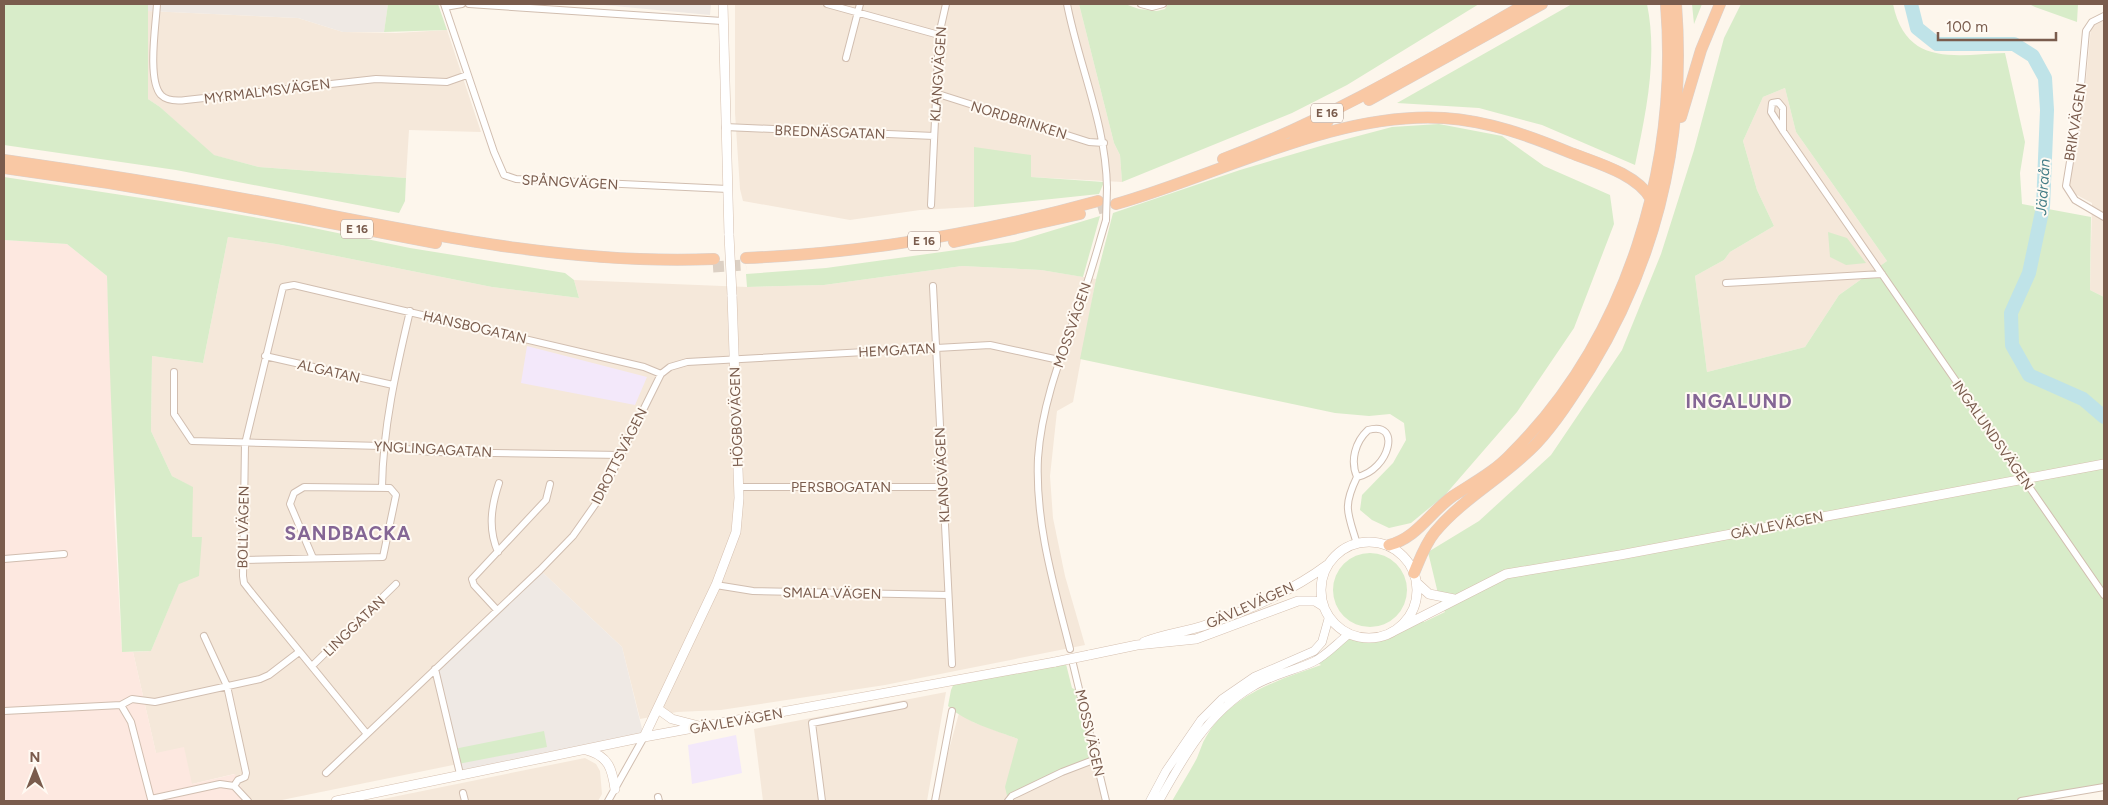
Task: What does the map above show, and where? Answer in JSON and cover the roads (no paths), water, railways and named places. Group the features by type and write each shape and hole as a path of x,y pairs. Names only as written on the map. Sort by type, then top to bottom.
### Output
{"highway":[{"name":"E 16","path":"1113,196 1168,180 1264,144 1341,106 1526,4"},
{"name":"E 16","path":"1113,196 1267,151 1346,113 1542,4"},
{"path":"1388,545 1412,535 1435,509 1492,471 1511,455 1570,382 1614,306 1640,237 1658,173 1667,102 1666,4"},
{"path":"1674,142 1678,96 1676,4"},
{"path":"1415,578 1425,548 1442,524 1519,462 1540,440 1579,386 1602,349 1623,309 1649,243 1664,192 1674,142 1701,50 1720,4"},
{"path":"1267,151 1333,132 1395,119 1424,117 1467,120 1523,134 1626,175 1642,185 1651,199"},
{"name":"E 16","path":"4,160 221,194 508,248 636,259 714,263 671,268 590,264 507,255 128,186 4,168"},
{"name":"E 16","path":"746,262 924,241 1098,205"}],"main road":[{"name":"HÖGBOVÄGEN","path":"644,737 716,585 736,532 738,487 725,127 723,4"},
{"name":"GÄVLEVÄGEN","path":"1392,632 1506,574 1531,568 1620,555 2104,464"},
{"path":"1368,542 1388,545 1405,556 1411,564 1415,578 1417,598 1411,613 1404,624 1392,632 1368,638 1349,634 1329,617 1324,606 1321,591 1322,579 1329,563 1342,552 1357,544 1368,542"},
{"name":"GÄVLEVÄGEN","path":"1137,645 1202,626 1238,612 1311,577 1329,563"},
{"path":"1415,578 1429,594 1454,599"},
{"name":"GÄVLEVÄGEN","path":"336,801 644,737 1055,662 1137,645 1196,639 1298,601 1315,601 1324,606"},
{"path":"658,709 672,719 702,727"},
{"path":"584,749 599,755 609,763 615,789"}],"street":[{"name":"MYRMALMSVÄGEN","path":"156,4 154,80 162,96 169,100 186,100 376,79 447,82 467,75"},
{"path":"444,6 462,4"},
{"path":"469,4 722,22"},
{"path":"827,4 939,35"},
{"path":"846,58 860,4"},
{"name":"KLANGVÄGEN","path":"931,205 939,35 946,4"},
{"name":"MOSSVÄGEN","path":"1067,4 1076,44 1104,143 1113,196 1085,288 1059,360 1044,418 1038,456 1040,520 1070,648"},
{"path":"1140,4 1152,7 1163,4"},
{"name":"SPÅNGVÄGEN","path":"444,6 500,168 508,177 516,179 728,189"},
{"name":"BRIKVÄGEN","path":"2104,16 2092,22 2086,31 2080,107 2066,186 2075,200 2104,217"},
{"name":"NORDBRINKEN","path":"935,93 1081,140 1104,143"},
{"name":"BREDNÄSGATAN","path":"725,127 934,136"},
{"name":"INGALUNDSVÄGEN","path":"1782,131 2104,595"},
{"path":"1726,284 1882,274"},
{"name":"HANSBOGATAN","path":"288,285 644,367 661,374"},
{"name":"BOLLVÄGEN","path":"288,285 281,291 245,444 244,583 366,734"},
{"name":"KLANGVÄGEN","path":"933,286 952,664"},
{"path":"382,487 382,446 393,385 410,312"},
{"name":"HEMGATAN","path":"734,360 990,346 1059,360"},
{"name":"ALGATAN","path":"265,356 393,385"},
{"path":"661,374 675,364 734,360"},
{"name":"YNGLINGAGATAN","path":"174,372 174,414 192,440 245,444 382,446 432,452 622,455"},
{"name":"IDROTTSVÄGEN","path":"326,773 573,536 599,499 661,374"},
{"path":"1357,477 1372,472 1386,452 1388,440 1384,431 1380,428 1368,430 1356,448 1353,459 1357,477 1347,499 1346,508 1357,544"},
{"path":"498,552 493,537 491,512 499,483"},
{"path":"497,610 472,582 474,575 546,500 550,484"},
{"path":"243,560 383,557 396,495 390,488 382,487 304,487 294,493 290,504 313,558"},
{"name":"PERSBOGATAN","path":"738,487 943,487"},
{"path":"4,559 64,554"},
{"name":"LINGGATAN","path":"312,666 396,584"},
{"name":"SMALA VÄGEN","path":"716,585 753,591 948,595"},
{"path":"1159,801 1190,749 1216,715 1253,686 1314,651 1322,642 1329,617"},
{"path":"1150,801 1166,771 1201,720 1222,699 1238,687 1281,670 1315,661 1349,634"},
{"path":"204,636 227,686 246,773 245,777 238,780 234,786"},
{"path":"4,711 121,705 132,699 155,702 269,675 299,652"},
{"name":"MOSSVÄGEN","path":"1074,664 1106,801"},
{"path":"435,669 460,774"},
{"path":"121,705 132,728 151,798 220,784 234,786 248,801"},
{"path":"822,801 811,728 812,723 904,705"},
{"path":"935,801 952,711"},
{"name":"HÖGBOVÄGEN","path":"608,801 644,737"},
{"path":"1008,801 1012,796 1062,772 1096,759"},
{"path":"2021,801 2104,787"},
{"path":"463,793 465,801"}],"waterway":[{"name":"Jädraån","path":"1911,4 1917,28 1937,44 2014,44 2033,56 2045,78 2047,110 2043,207 2029,273 2011,313 2012,345 2029,375 2083,399 2104,417"}],"tunnel":[{"path":"1098,209 1116,204"},
{"path":"713,267 746,265"}],"district":[{"name":"INGALUND","path":"1739,401"},
{"name":"SANDBACKA","path":"348,533"}]}
